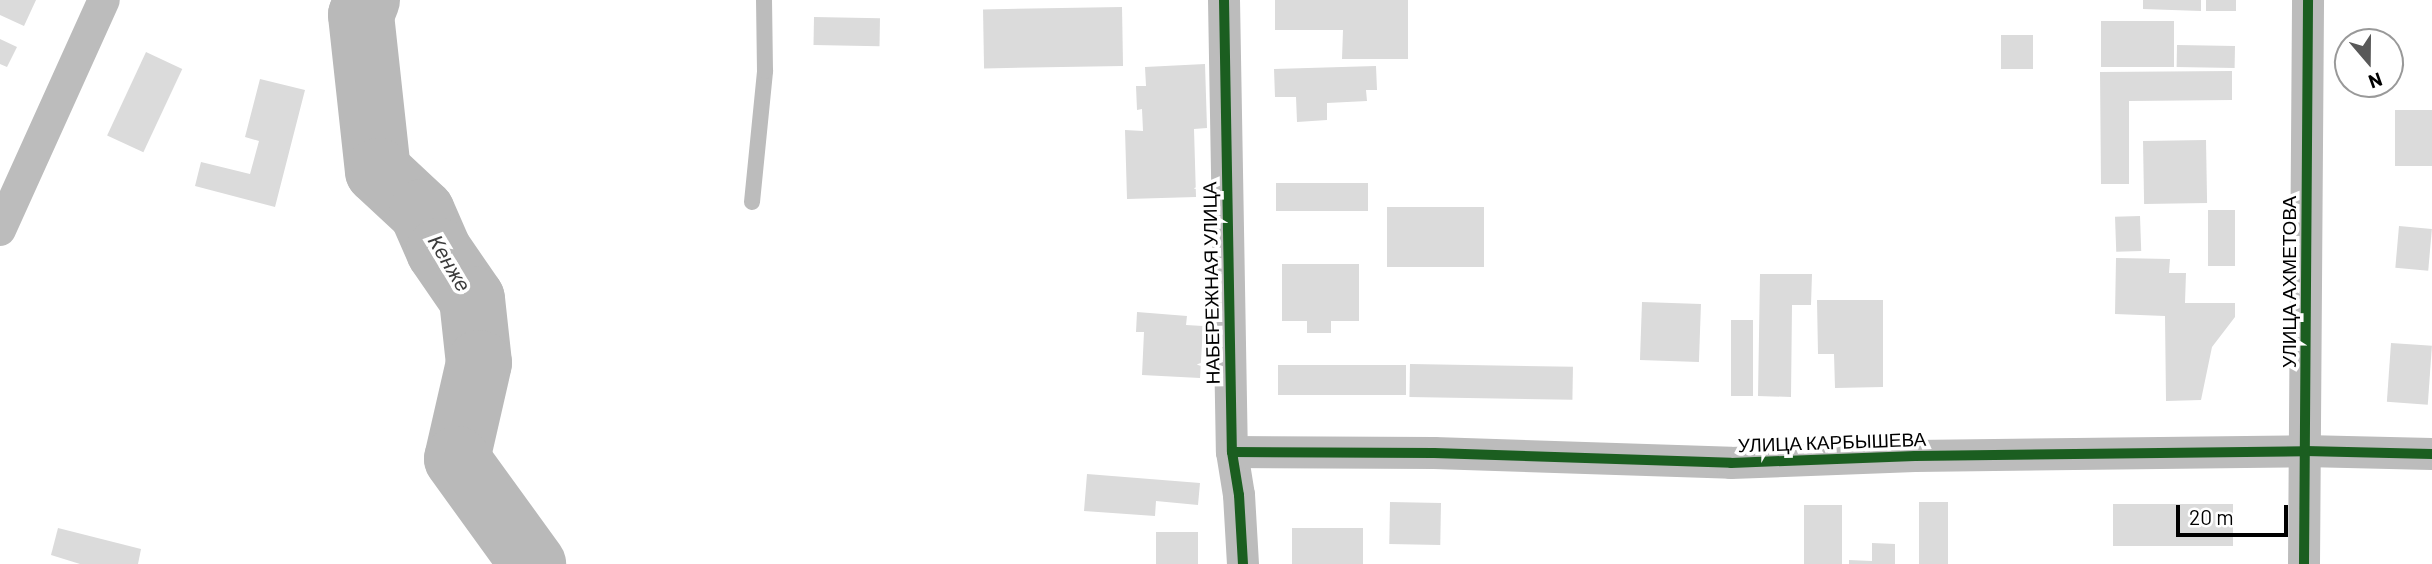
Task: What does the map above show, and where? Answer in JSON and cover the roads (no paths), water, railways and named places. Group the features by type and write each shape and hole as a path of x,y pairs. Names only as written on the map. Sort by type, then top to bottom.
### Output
{"street":[{"path":"0,230 104,0"},
{"name":"НАБЕРЕЖНАЯ УЛИЦА","path":"1224,0 1233,452 1240,495 1243,564"},
{"name":"УЛИЦА АХМЕТОВА","path":"2304,564 2308,0"},
{"name":"УЛИЦА КАРБЫШЕВА","path":"1233,452 1434,453 1731,463 1915,456 2305,451 2432,454"}],"lane":[{"path":"752,202 765,71 764,0"}],"waterway":[{"name":"Кенже","path":"367,0 361,15 378,171 422,212 439,251 472,299 479,363 457,459 533,564"}]}
